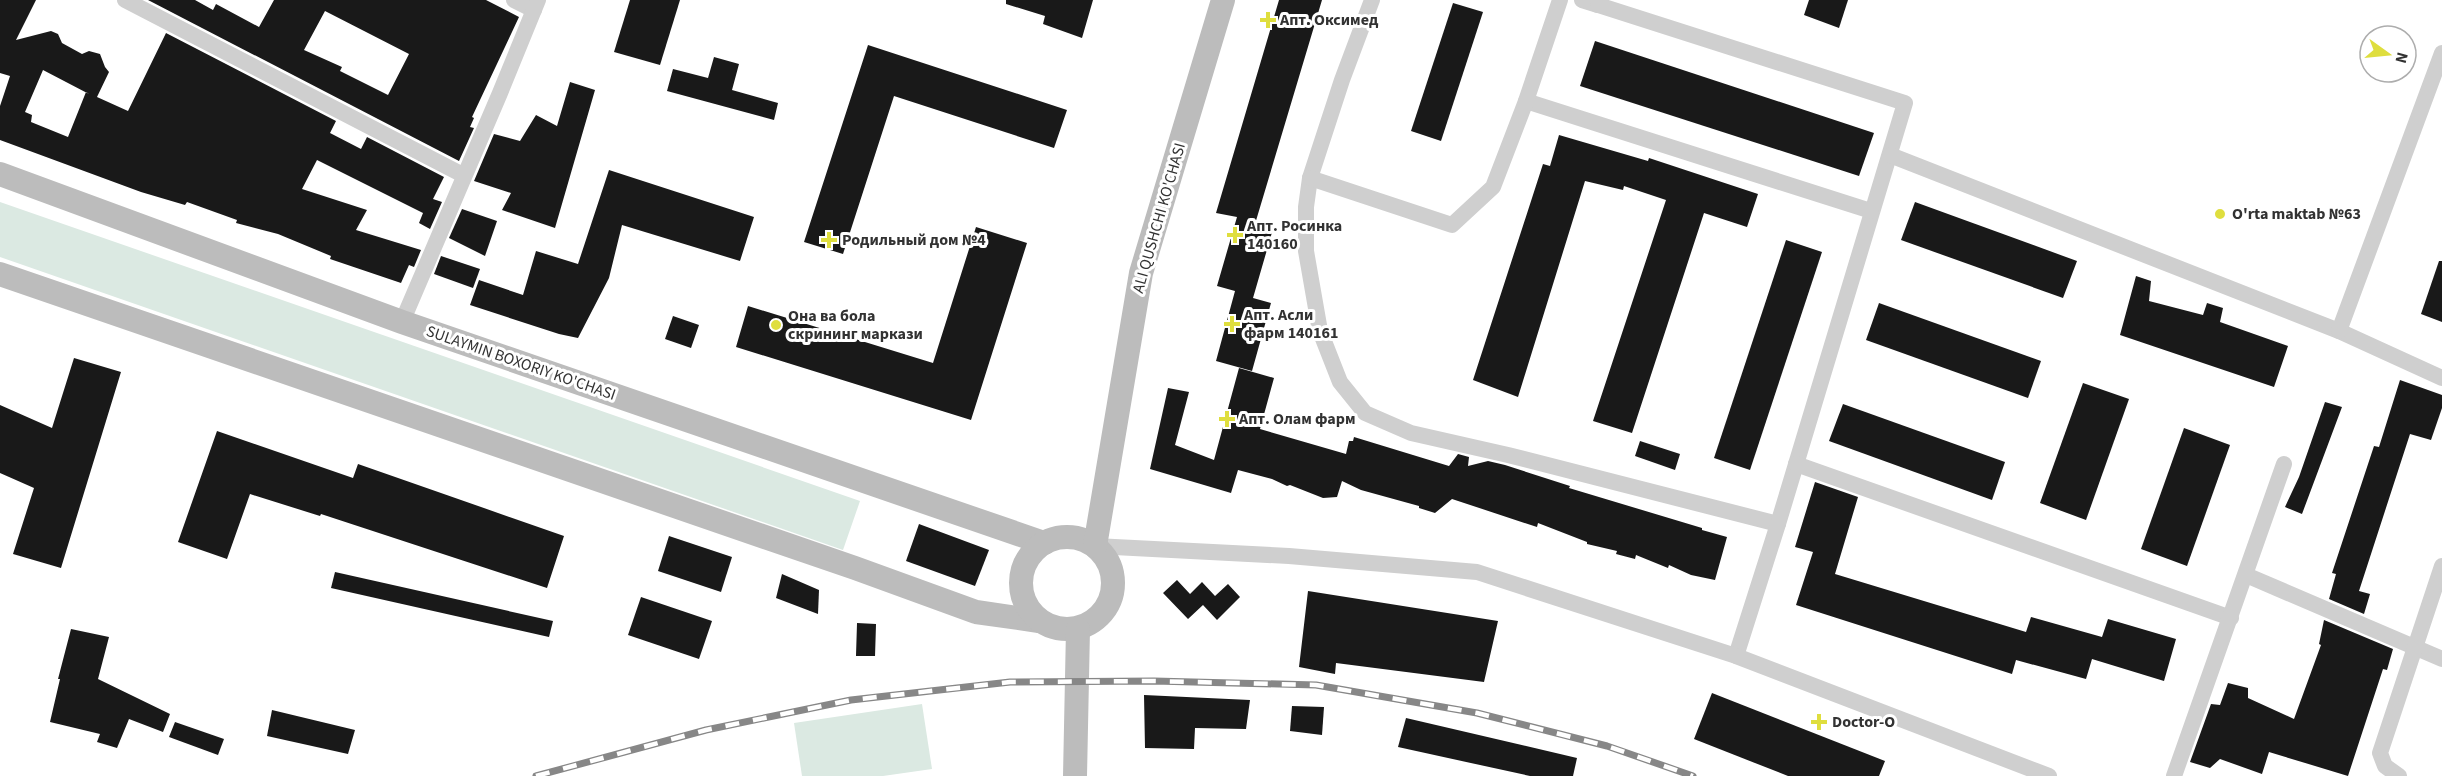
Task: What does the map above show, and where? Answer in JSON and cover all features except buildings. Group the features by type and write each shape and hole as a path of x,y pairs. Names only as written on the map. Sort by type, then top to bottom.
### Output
{"main road":[{"name":"ALI QUSHCHI KO'CHASI","path":"1095,546 1141,273 1223,0"},
{"name":"SULAYMIN BOXORIY KO'CHASI","path":"0,174 402,322 1044,543"},
{"path":"0,274 855,568 976,612 1039,621 1057,629 1078,629 1090,625 1102,615 1110,602 1114,587 1110,564 1095,546 1083,539 1057,538 1044,543 1032,553 1024,566 1021,580 1022,595 1028,609 1039,621"},
{"path":"976,612 1006,596 1013,580 1016,566 1013,551 1004,530"},
{"path":"1075,776 1078,629"}],"street":[{"path":"125,0 463,175"},
{"path":"402,322 536,5 514,0"},
{"path":"1372,0 1342,80 1310,178 1306,207 1306,251 1320,331 1340,382 1365,412 1411,433 1508,455 1778,524"},
{"path":"1310,178 1452,225 1493,187 1527,101 1560,0"},
{"path":"1593,2 1905,103 1736,656"},
{"path":"2339,331 2442,53"},
{"path":"1527,101 1871,211"},
{"path":"1890,155 2339,331 2442,378"},
{"path":"1796,464 2231,618"},
{"path":"2174,776 2284,464"},
{"path":"1095,546 1289,556 1477,572 1736,656 2049,776"},
{"path":"2399,776 2385,766 2380,753 2442,566"},
{"path":"2246,575 2442,659"}],"shaded area":[{"path":"0,202 860,501 843,550 0,257"},
{"path":"922,704 932,769 883,776 802,776 794,723"}],"railway":[{"path":"536,776 706,730 851,700 1010,682 1154,681 1316,685 1477,713 1607,746 1693,776"}],"place":[{"name":"Апт. Оксимед","path":"1268,20"},
{"name":"O'rta maktab №63","path":"2220,214"},
{"name":"Апт. Росинка 140160","path":"1235,235"},
{"name":"Родильный дом №4","path":"829,240"},
{"name":"Апт. Асли фарм 140161","path":"1232,324"},
{"name":"Она ва бола скрининг маркази","path":"776,325"},
{"name":"Апт. Олам фарм","path":"1227,419"},
{"name":"Doctor-O","path":"1819,722"}]}
